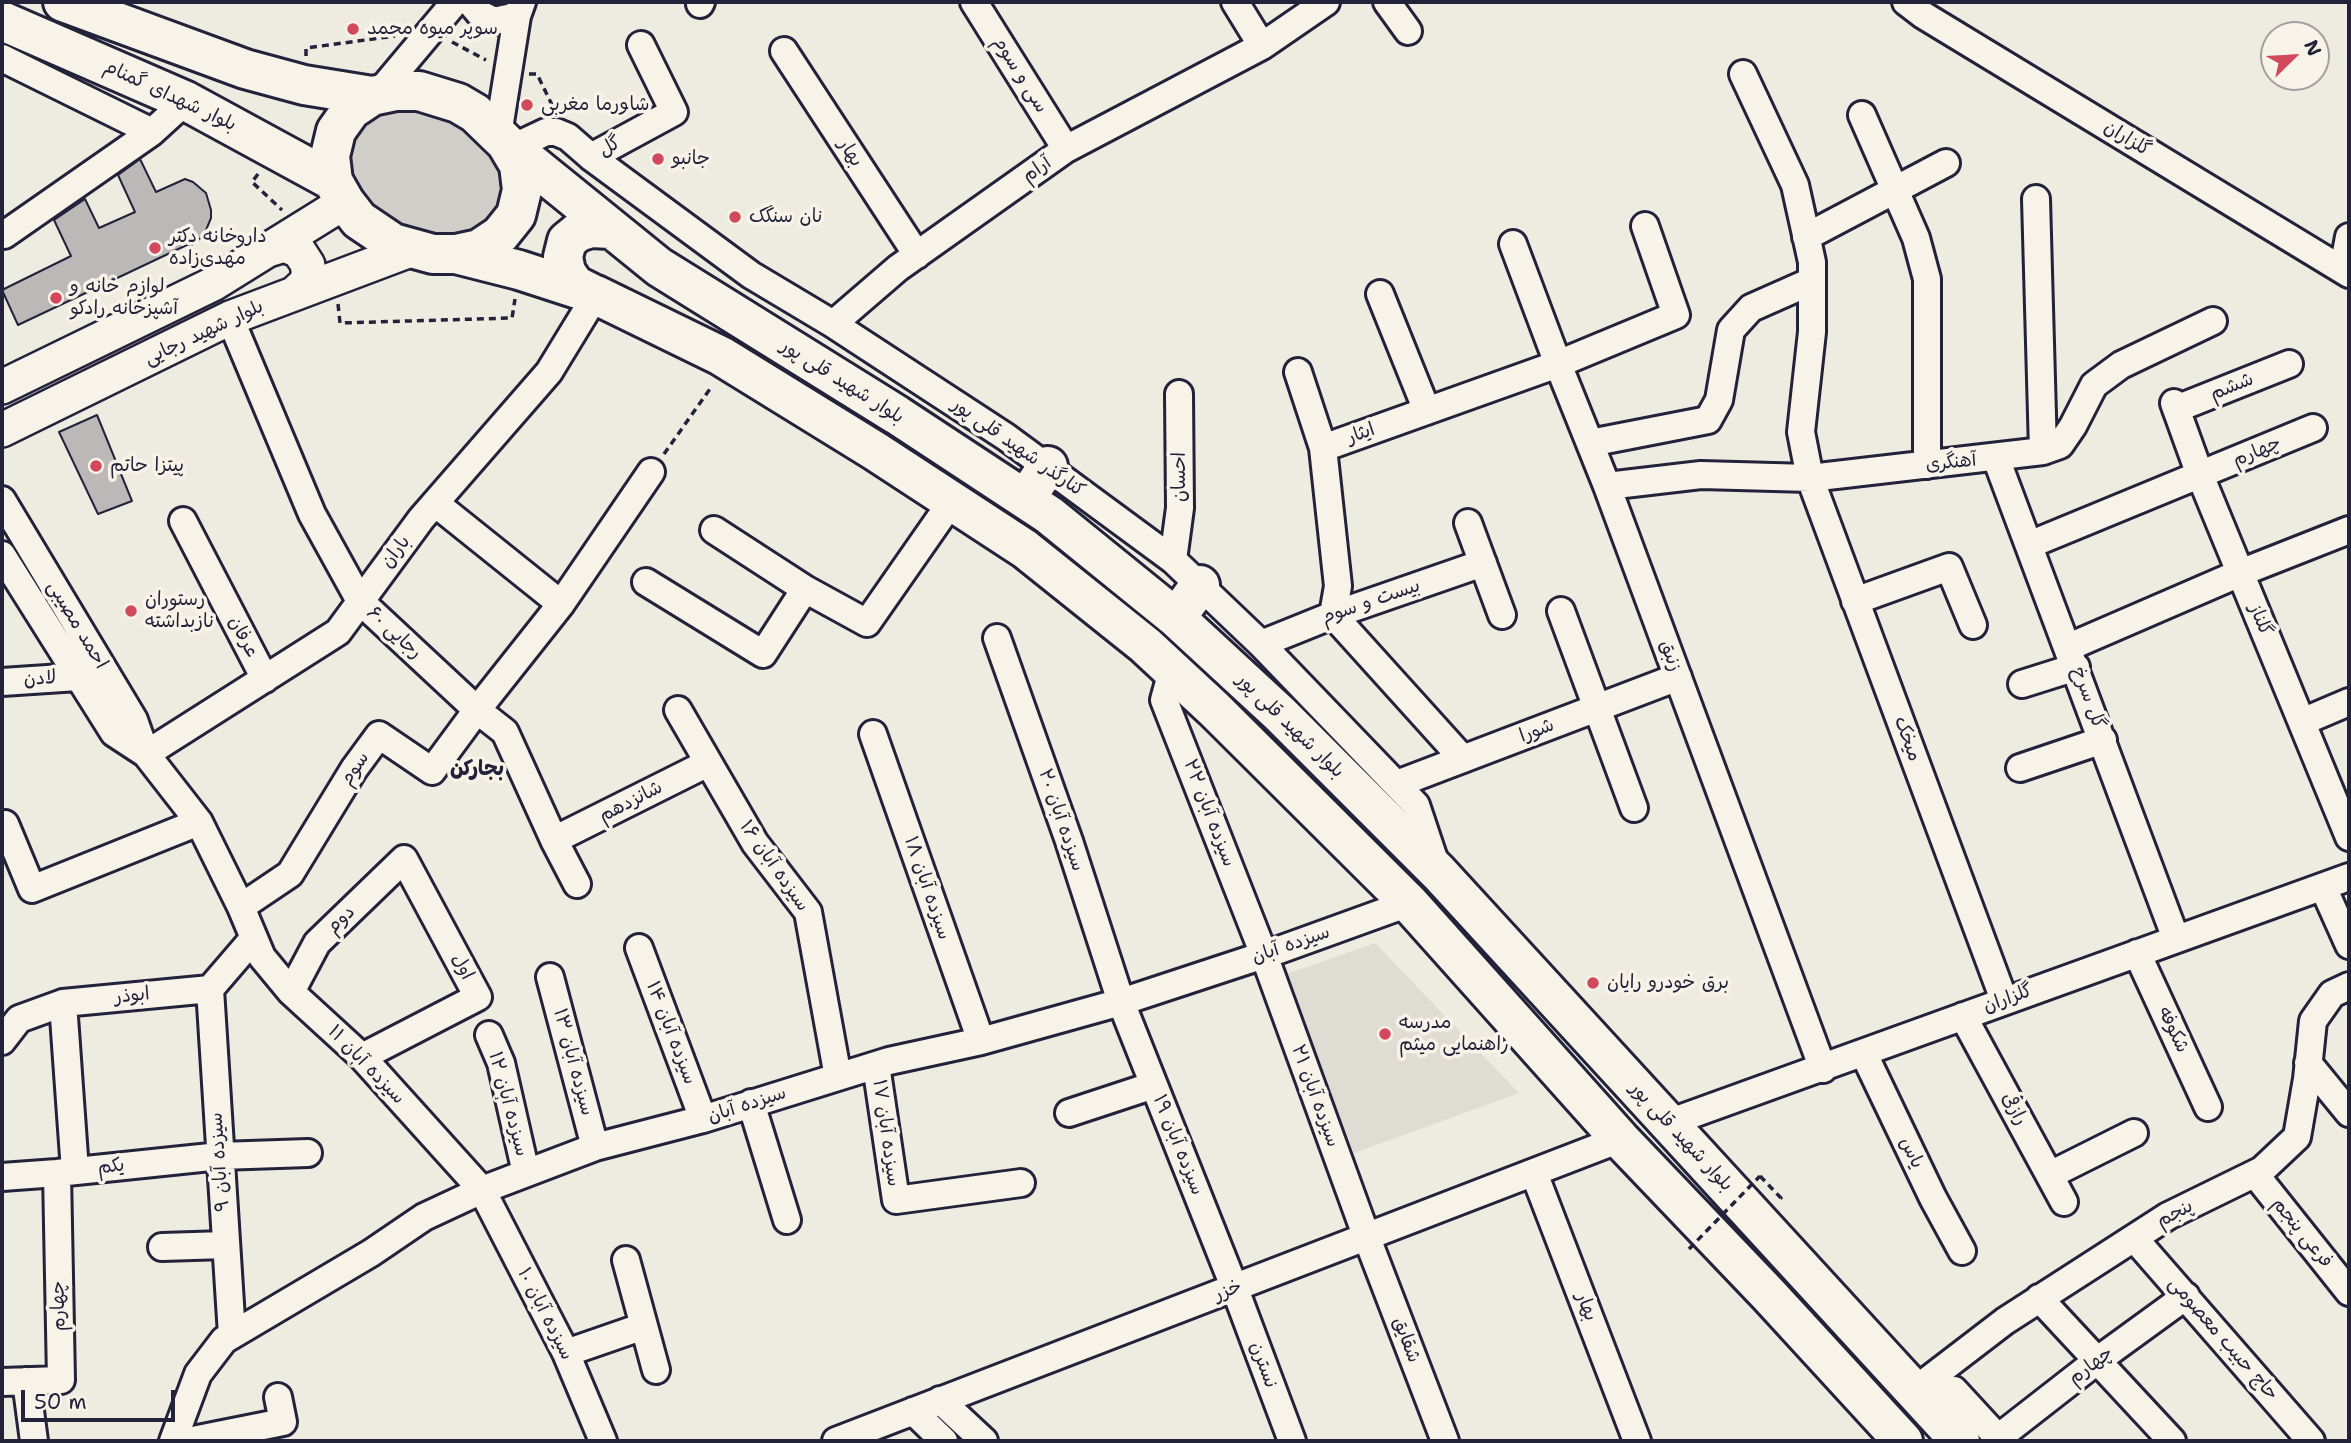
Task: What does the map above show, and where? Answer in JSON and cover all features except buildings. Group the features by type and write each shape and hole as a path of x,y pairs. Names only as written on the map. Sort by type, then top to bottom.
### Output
{"highway":[{"path":"63,2 105,12 245,69 303,85 375,96"},
{"name":"بلوار شهدای گمنام","path":"2,21 186,101 339,192"},
{"path":"230,125 246,117 255,102 255,84 245,69"},
{"path":"396,91 419,91 449,100 475,113 505,142 519,165 522,190 516,215 500,235 480,249 456,254 433,254 393,243 359,220 339,192 330,156 336,131 351,110 375,96 396,91"},
{"name":"بلوار شهید قلی پور","path":"505,142 659,267 1049,515 1176,618 1280,714 1439,873 1960,1441"},
{"path":"594,294 575,285 566,272 563,257 567,242 578,232 591,228 610,229"},
{"name":"بلوار شهید قلی پور","path":"456,254 594,294 730,361 1025,549 1145,645 1214,709 1409,903 1620,1139 1903,1441"},
{"path":"1025,499 1048,466"},
{"path":"1176,618 1186,572"}],"main road":[{"name":"بلوار شهید رجایی","path":"2,387 213,284 268,250 339,192"},
{"path":"268,250 284,245 299,251 304,258 308,265 309,281 296,292"},
{"name":"بلوار شهید رجایی","path":"2,430 230,318 412,249"}],"street":[{"path":"375,96 455,2"},
{"path":"470,2 480,14 494,20 519,9 505,142"},
{"name":"سی و سوم","path":"974,2 1066,149"},
{"path":"1235,2 1262,46"},
{"name":"آرام","path":"833,324 898,268 1066,149 1262,46 1326,2"},
{"path":"1387,2 1408,31"},
{"name":"گلزاران","path":"1906,2 1923,15 2346,272"},
{"name":"گل","path":"591,157 674,112 641,45"},
{"name":"بهار","path":"784,51 917,255"},
{"path":"2,58 152,132"},
{"name":"میخک","path":"1743,74 1795,185 1812,262 1812,331 1801,432 1810,478 2004,1000"},
{"path":"4,234 152,132 186,101"},
{"path":"1862,115 1916,238 1927,279 1927,466"},
{"name":"کنارگذر شهید قلی پور","path":"505,142 546,132 556,132 568,138 751,275 833,324 1048,466 1186,572 1261,643 1416,805 1439,873"},
{"path":"1806,237 1946,163"},
{"path":"2036,199 2043,451 2060,445 2073,426 2094,384 2121,365 2213,321"},
{"name":"ایثار","path":"1333,615 1338,586 1323,448 1558,364 1676,315 1645,226"},
{"path":"2346,272 2349,237"},
{"name":"زنبق","path":"1513,244 1607,486 1823,1069"},
{"path":"1590,443 1708,420 1719,400 1731,330 1752,308 1812,281"},
{"name":"باران","path":"146,754 338,632 435,503 549,372 594,294"},
{"path":"1380,294 1427,411"},
{"name":"رجایی ۶۰","path":"230,318 312,514 360,601 477,710 505,732 577,884"},
{"name":"ششم","path":"2175,406 2288,364"},
{"path":"1298,372 1323,448"},
{"name":"احسان","path":"1179,394 1180,508 1186,572"},
{"name":"گلناز","path":"2175,406 2200,475 2349,837"},
{"name":"چهارم","path":"2029,545 2313,428"},
{"name":"آهنگری","path":"1607,486 1701,475 1810,478 2043,451"},
{"name":"گل سرخ","path":"1996,458 2073,657 2176,939"},
{"path":"477,710 561,604 651,472"},
{"name":"احمد مصیبی","path":"2,500 134,720 146,754 199,822 241,907 253,939"},
{"path":"714,530 805,589 867,623 951,501"},
{"path":"435,503 561,604"},
{"name":"عرفان","path":"183,521 265,679"},
{"path":"1468,523 1502,615"},
{"path":"2022,684 2240,573 2349,530"},
{"name":"احمد مصیبی","path":"2,555 114,733 146,754"},
{"name":"بیست و سوم","path":"1261,643 1483,563"},
{"path":"1855,601 1949,567 1973,625"},
{"path":"646,582 763,654 805,589"},
{"path":"1561,611 1634,808"},
{"path":"1333,615 1463,759"},
{"name":"سیزده آبان ۲۰","path":"997,638 1069,841 1121,1002"},
{"name":"سیزده آبان ۲۲","path":"1172,671 1164,700 1264,955"},
{"name":"لادن","path":"2,682 78,677"},
{"name":"شورا","path":"1397,785 1678,677"},
{"path":"2302,722 2349,702"},
{"name":"سوم","path":"241,907 290,874 354,769 379,735 432,771 477,710"},
{"name":"سیزده آبان ۱۶","path":"678,710 755,843 808,912 838,1077"},
{"name":"سیزده آبان ۱۸","path":"873,734 981,1041"},
{"path":"2020,768 2103,740"},
{"name":"شانزدهم","path":"554,840 708,763"},
{"path":"2,825 5,824 32,890 199,822"},
{"name":"دوم","path":"291,992 317,943 404,859"},
{"name":"اول","path":"362,1057 478,997 404,859"},
{"name":"گلزاران","path":"1668,1123 2349,877"},
{"path":"2323,887 2349,945"},
{"name":"سیزده آبان","path":"173,1441 198,1374 224,1340 371,1253 424,1217 482,1190 595,1147 703,1119 876,1065 981,1041 1121,1002 1409,903"},
{"path":"210,989 253,939"},
{"name":"سیزده آبان ۱۱","path":"253,939 262,957 291,992 362,1057 482,1190"},
{"name":"سیزده آبان ۱۴","path":"639,948 703,1119"},
{"name":"شکوفه","path":"2137,953 2208,1107"},
{"name":"سیزده آبان ۲۱","path":"1264,955 1367,1238"},
{"name":"سیزده آبان ۱۳","path":"550,977 595,1147"},
{"name":"پنجم","path":"1915,1390 2005,1321 2168,1216 2262,1170 2297,1137 2313,1021 2332,994 2349,986"},
{"name":"ابوذر","path":"2,1041 19,1019 63,1003 210,989"},
{"name":"سیزده آبان ۹","path":"210,989 232,1335"},
{"name":"سیزده آبان ۱۹","path":"1121,1002 1235,1289"},
{"path":"63,1003 66,1172"},
{"name":"رازقی","path":"1964,1016 2064,1202"},
{"name":"سیزده آبان ۱۲","path":"489,1035 501,1063 526,1173"},
{"name":"یاس","path":"1864,1054 1933,1198 1962,1251"},
{"path":"2308,1063 2349,1113"},
{"name":"سیزده آبان ۱۷","path":"876,1065 896,1200 1021,1183"},
{"path":"1069,1113 1154,1085"},
{"path":"751,1103 787,1220"},
{"path":"2050,1175 2134,1133"},
{"name":"خزر","path":"836,1441 1620,1139"},
{"path":"220,1156 308,1153"},
{"name":"یکم","path":"2,1177 220,1156"},
{"name":"چهارم","path":"14,1382 61,1381 66,1172"},
{"name":"بهار","path":"1534,1173 1637,1441"},
{"name":"فرعی پنجم","path":"2255,1174 2349,1292"},
{"name":"سیزده آبان ‍۱۰","path":"482,1190 566,1353 603,1441"},
{"name":"شقایق","path":"1367,1238 1445,1441"},
{"name":"حاج حبیب معصومی","path":"2134,1238 2311,1441"},
{"path":"162,1247 225,1245"},
{"path":"626,1260 656,1370"},
{"name":"نسترن","path":"1235,1289 1292,1441"},
{"name":"چهارم","path":"2000,1440 2098,1360 2186,1296"},
{"path":"2039,1298 2172,1441"},
{"path":"566,1353 644,1326"},
{"path":"14,1382 34,1441"},
{"path":"1915,1390 1954,1390 2000,1440"},
{"path":"188,1441 283,1422 278,1397"},
{"path":"940,1400 984,1441"},
{"path":"913,1411 944,1441"}],"path":[{"path":"303,85 306,48 431,31"},
{"path":"651,472 730,361"},
{"path":"1689,1249 1760,1175 1781,1198"}],"shaded area":[{"path":"395,104 447,111 487,136 510,190 483,234 418,240 354,199 344,138 362,115"},
{"name":"مدرسه راهنمایی میثم","path":"1375,943 1519,1093 1354,1153 1284,975"}],"place":[{"name":"سوپر میوه محمد","path":"353,29"},
{"name":"شاورما مغربی","path":"527,105"},
{"name":"جانبو","path":"658,159"},
{"name":"نان سنگک","path":"735,217"},
{"name":"داروخانه دکتر مهدی‌زاده","path":"155,248"},
{"name":"لوازم خانه و آشپزخانه رادکو","path":"56,298"},
{"name":"پیتزا حاتم","path":"96,466"},
{"name":"رستوران نازبداشته","path":"131,611"},
{"name":"برق خودرو رایان","path":"1593,983"},
{"name":"مدرسه راهنمایی میثم","path":"1385,1034"}],"district":[{"name":"بجارکن","path":"477,770"}]}
